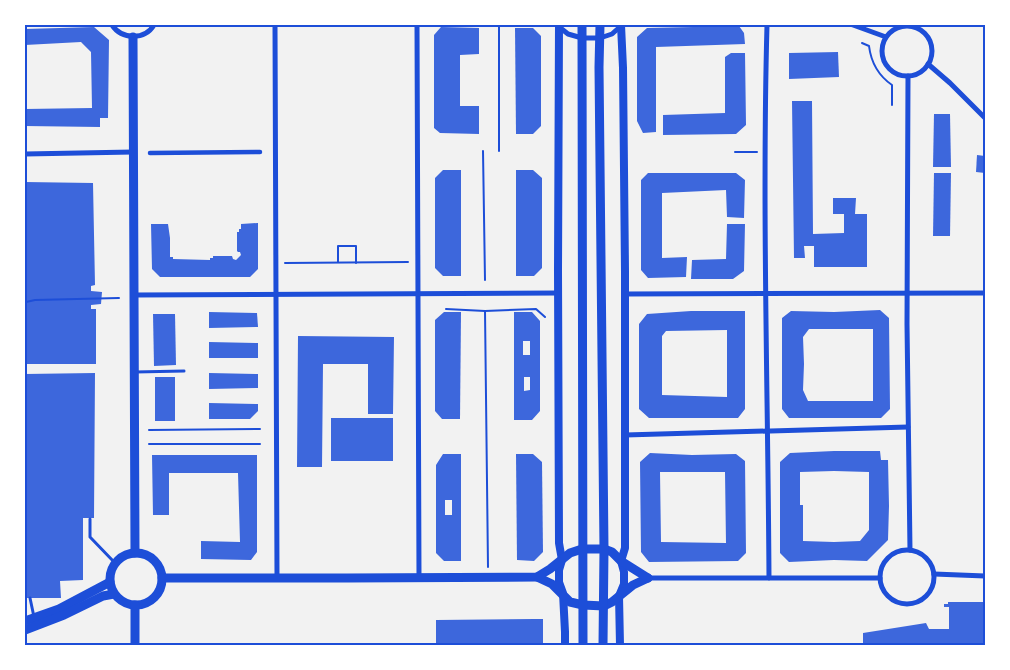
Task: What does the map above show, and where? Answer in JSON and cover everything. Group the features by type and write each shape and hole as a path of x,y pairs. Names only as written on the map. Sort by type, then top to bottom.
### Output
{"main road":[{"path":"582,25 583,645"},
{"path":"600,25 604,645"},
{"path":"133,37 135,553"},
{"path":"162,578 537,576 550,569 570,553 582,549 604,549 612,552 621,561 648,578 604,606 583,606 570,602 552,584 537,576"},
{"path":"135,553 145,555 154,560 160,568 162,578 160,589 154,598 146,603 135,605 127,604 120,600 114,594 110,582 111,569 115,563 128,554 135,553"},
{"path":"25,621 59,609 110,582"},
{"path":"25,630 64,615 103,596 114,594"},
{"path":"135,605 135,645"}],"street":[{"path":"112,25 124,35 133,37 143,35 152,29 154,25"},
{"path":"275,25 277,578"},
{"path":"417,25 419,578"},
{"path":"558,26 568,34 582,38 600,38 612,34 621,25"},
{"path":"620,645 619,596 624,584 624,572 621,561 625,548 625,294 621,25"},
{"path":"767,25 765,152 770,578"},
{"path":"853,25 886,37"},
{"path":"907,25 915,27 926,36 932,50 928,64 916,74 908,76 900,75 887,66 882,52 886,37 899,27 907,25"},
{"path":"558,26 559,543 562,560 559,570 559,582 563,593 565,645"},
{"path":"928,64 985,118"},
{"path":"908,76 907,294 910,550"},
{"path":"25,154 133,152"},
{"path":"150,153 260,152"},
{"path":"134,295 558,293"},
{"path":"625,294 985,293"},
{"path":"625,435 908,427"},
{"path":"900,550 919,552 932,565 934,574 934,582 927,596 913,604 897,603 890,599 881,586 881,569 885,561 892,554 900,550"},
{"path":"934,574 985,576"},
{"path":"648,578 880,578"}],"lane":[{"path":"134,372 184,371"},
{"path":"90,519 90,537 115,563"},
{"path":"30,598 35,619"}],"path":[{"path":"500,25 500,151"},
{"path":"862,43 869,46 876,69 892,85 892,104"},
{"path":"483,151 485,280"},
{"path":"735,152 765,152"},
{"path":"338,263 338,246 356,246 356,263"},
{"path":"285,263 408,262"},
{"path":"25,303 35,300 119,298"},
{"path":"446,309 485,311 536,309 546,317"},
{"path":"485,311 488,577"},
{"path":"149,430 260,429"},
{"path":"149,444 260,444"}],"building":[{"path":"739,26 744,33 745,44 656,47 656,132 643,133 637,121 637,37 647,28"},
{"path":"94,27 109,40 108,118 100,118 100,127 25,126 25,109 92,108 91,52 81,42 25,45 25,29"},
{"path":"441,27 479,28 479,54 460,55 460,106 479,106 479,134 440,133 434,128 434,35"},
{"path":"515,28 533,28 541,36 541,126 533,134 516,134"},
{"path":"838,52 839,77 789,79 789,53"},
{"path":"731,53 745,53 746,125 736,134 663,135 663,115 725,113 725,57"},
{"path":"792,101 812,101 813,234 844,233 844,214 833,214 833,198 856,198 855,214 867,214 867,267 814,267 814,246 804,246 805,258 794,258"},
{"path":"934,114 950,114 951,167 933,167"},
{"path":"977,155 985,156 985,173 976,172"},
{"path":"443,170 461,170 461,276 443,276 435,268 435,178"},
{"path":"516,170 533,170 542,178 542,268 534,276 516,276"},
{"path":"648,173 736,173 745,180 744,218 727,217 726,190 662,193 662,258 687,257 686,277 648,278 641,270 641,180"},
{"path":"934,173 951,173 950,236 933,236"},
{"path":"25,182 93,183 95,285 91,286 91,291 102,292 101,304 91,305 91,309 96,309 96,364 25,364"},
{"path":"258,223 258,269 250,277 160,277 152,269 151,224 168,224 170,257 173,257 173,259 210,260 213,256 232,256 236,260 241,255 237,251 237,232 241,229 241,224"},
{"path":"727,224 745,224 744,271 733,279 691,279 692,260 726,259"},
{"path":"880,310 889,318 890,409 881,418 789,418 782,409 782,318 791,311","holes":["809,329 873,329 873,401 808,401 803,390 803,337"]},
{"path":"691,311 745,311 745,409 738,418 649,418 639,409 639,324 647,314","holes":["727,330 727,397 662,395 662,336 666,331"]},
{"path":"209,312 257,313 258,327 209,328"},
{"path":"444,312 461,312 460,419 442,419 435,411 435,320"},
{"path":"514,312 532,312 540,321 540,411 532,420 514,420","holes":["523,341 530,341 530,355 523,355","524,377 530,377 530,390 524,391"]},
{"path":"153,314 175,314 176,365 154,366"},
{"path":"298,336 394,337 393,414 368,414 368,364 323,364 322,467 297,467"},
{"path":"209,342 258,343 258,358 209,358"},
{"path":"95,373 94,518 83,518 83,580 60,581 61,598 25,598 25,374"},
{"path":"209,373 258,374 258,388 209,389"},
{"path":"155,377 175,377 175,421 155,421"},
{"path":"209,403 258,404 258,411 250,419 209,419"},
{"path":"331,418 393,418 393,461 331,461"},
{"path":"880,451 881,460 888,460 888,540 867,561 789,562 780,553 780,462 790,453","holes":["800,472 869,472 869,530 860,541 803,541 803,505 800,505"]},
{"path":"650,453 692,455 736,454 745,461 746,553 738,561 649,562 641,552 640,462","holes":["660,472 725,472 726,543 661,542"]},
{"path":"443,454 461,454 461,561 444,561 436,553 436,465","holes":["445,500 452,500 452,515 445,515"]},
{"path":"516,454 533,454 542,462 543,552 534,561 517,560"},
{"path":"152,455 257,455 257,552 251,560 201,559 201,541 240,542 238,473 169,473 169,515 153,515"},
{"path":"948,602 985,602 985,645 863,645 863,633 926,623 929,629 949,629 949,607 944,607 944,604 948,604"},
{"path":"543,619 543,645 436,645 436,620"}]}
